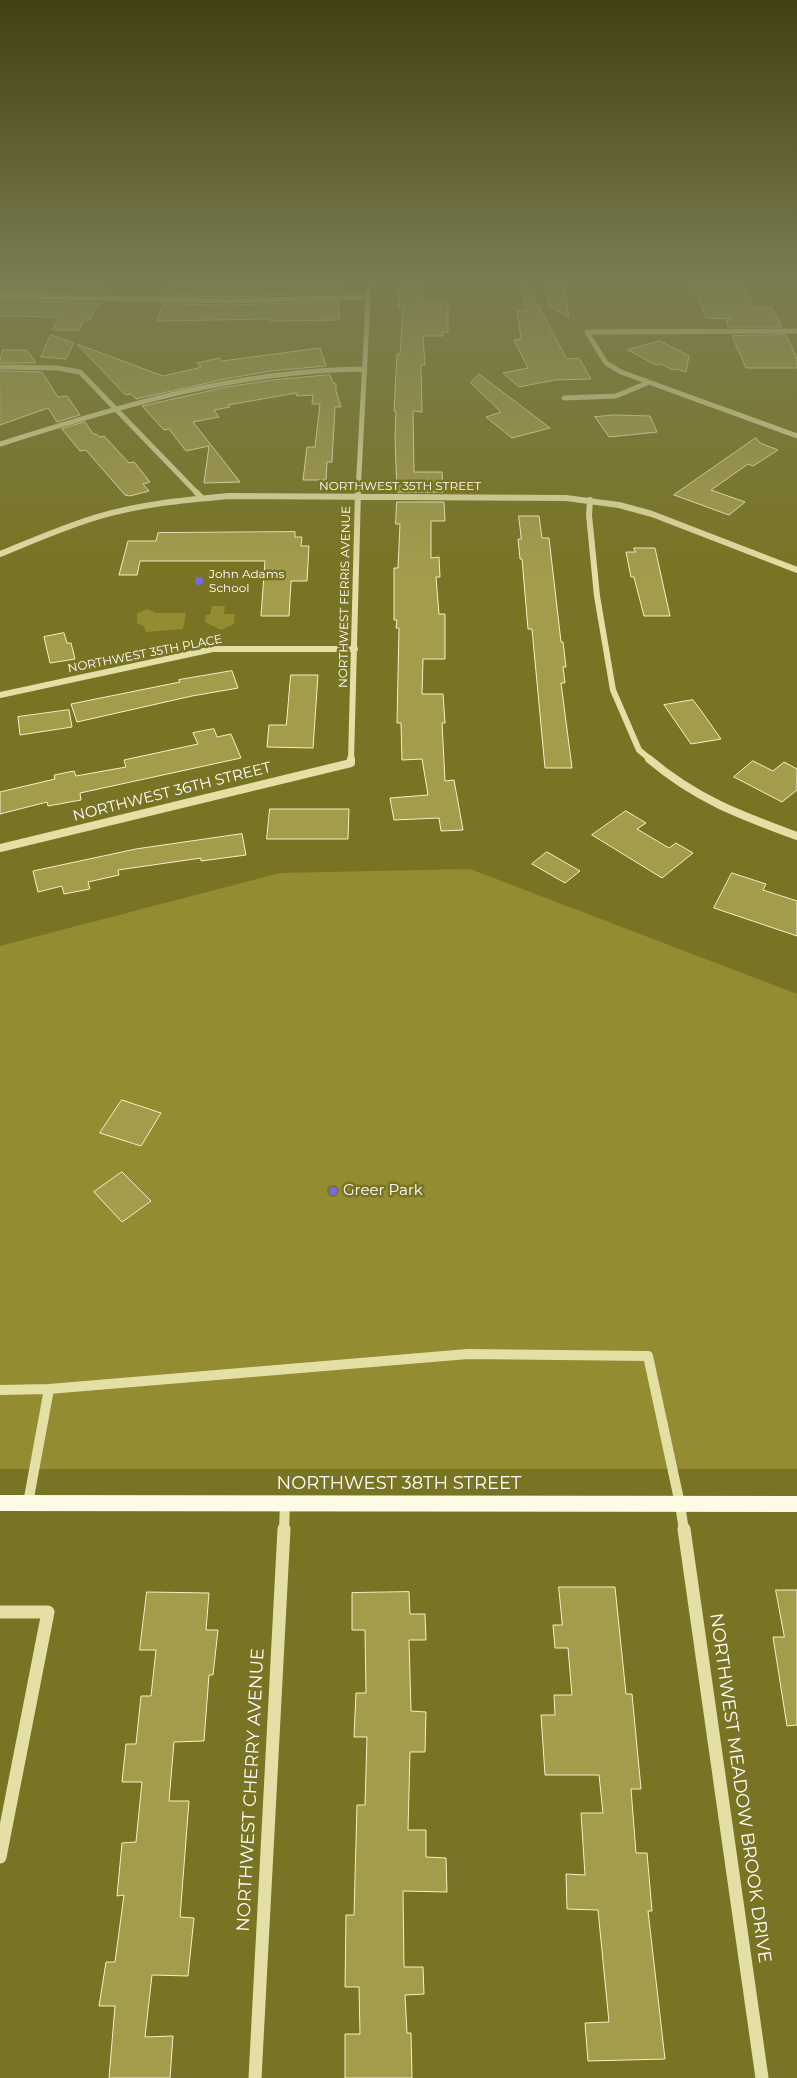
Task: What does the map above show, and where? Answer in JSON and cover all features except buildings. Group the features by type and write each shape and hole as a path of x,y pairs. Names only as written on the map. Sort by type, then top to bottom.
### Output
{"main road":[{"name":"NORTHWEST 38TH STREET","path":"0,1503 797,1504"}],"street":[{"path":"88,380 202,498"},
{"path":"0,444 172,394 244,380"},
{"name":"NORTHWEST FERRIS AVENUE","path":"351,763 358,498 364,380"},
{"path":"638,380 797,436"},
{"path":"564,398 616,396 646,384"},
{"name":"NORTHWEST 35TH STREET","path":"0,554 80,522 161,503 202,498 228,496 566,498 619,505 652,514 797,570"},
{"path":"590,500 589,515 597,596 613,690 639,750 674,780 728,811 797,836"},
{"name":"NORTHWEST 35TH PLACE","path":"0,695 213,649 355,649"},
{"name":"NORTHWEST 36TH STREET","path":"0,848 351,763"},
{"name":"NORTHWEST MEADOW BROOK DRIVE","path":"49,1389 468,1354 648,1356 680,1504 762,2078"},
{"path":"0,1390 49,1389 28,1503"},
{"name":"NORTHWEST CHERRY AVENUE","path":"255,2078 285,1504"},
{"path":"0,1612 48,1612 0,1857"}],"shaded area":[{"path":"212,606 225,606 224,614 235,614 234,624 221,630 205,622 206,615 210,615"},
{"path":"147,609 156,613 186,613 183,629 146,632 144,626 137,623 137,614"},
{"name":"Greer Park","path":"470,869 797,994 797,1469 0,1469 0,946 280,873"}],"place":[{"name":"John Adams School","path":"199,581"},
{"name":"Greer Park","path":"333,1191"}]}
